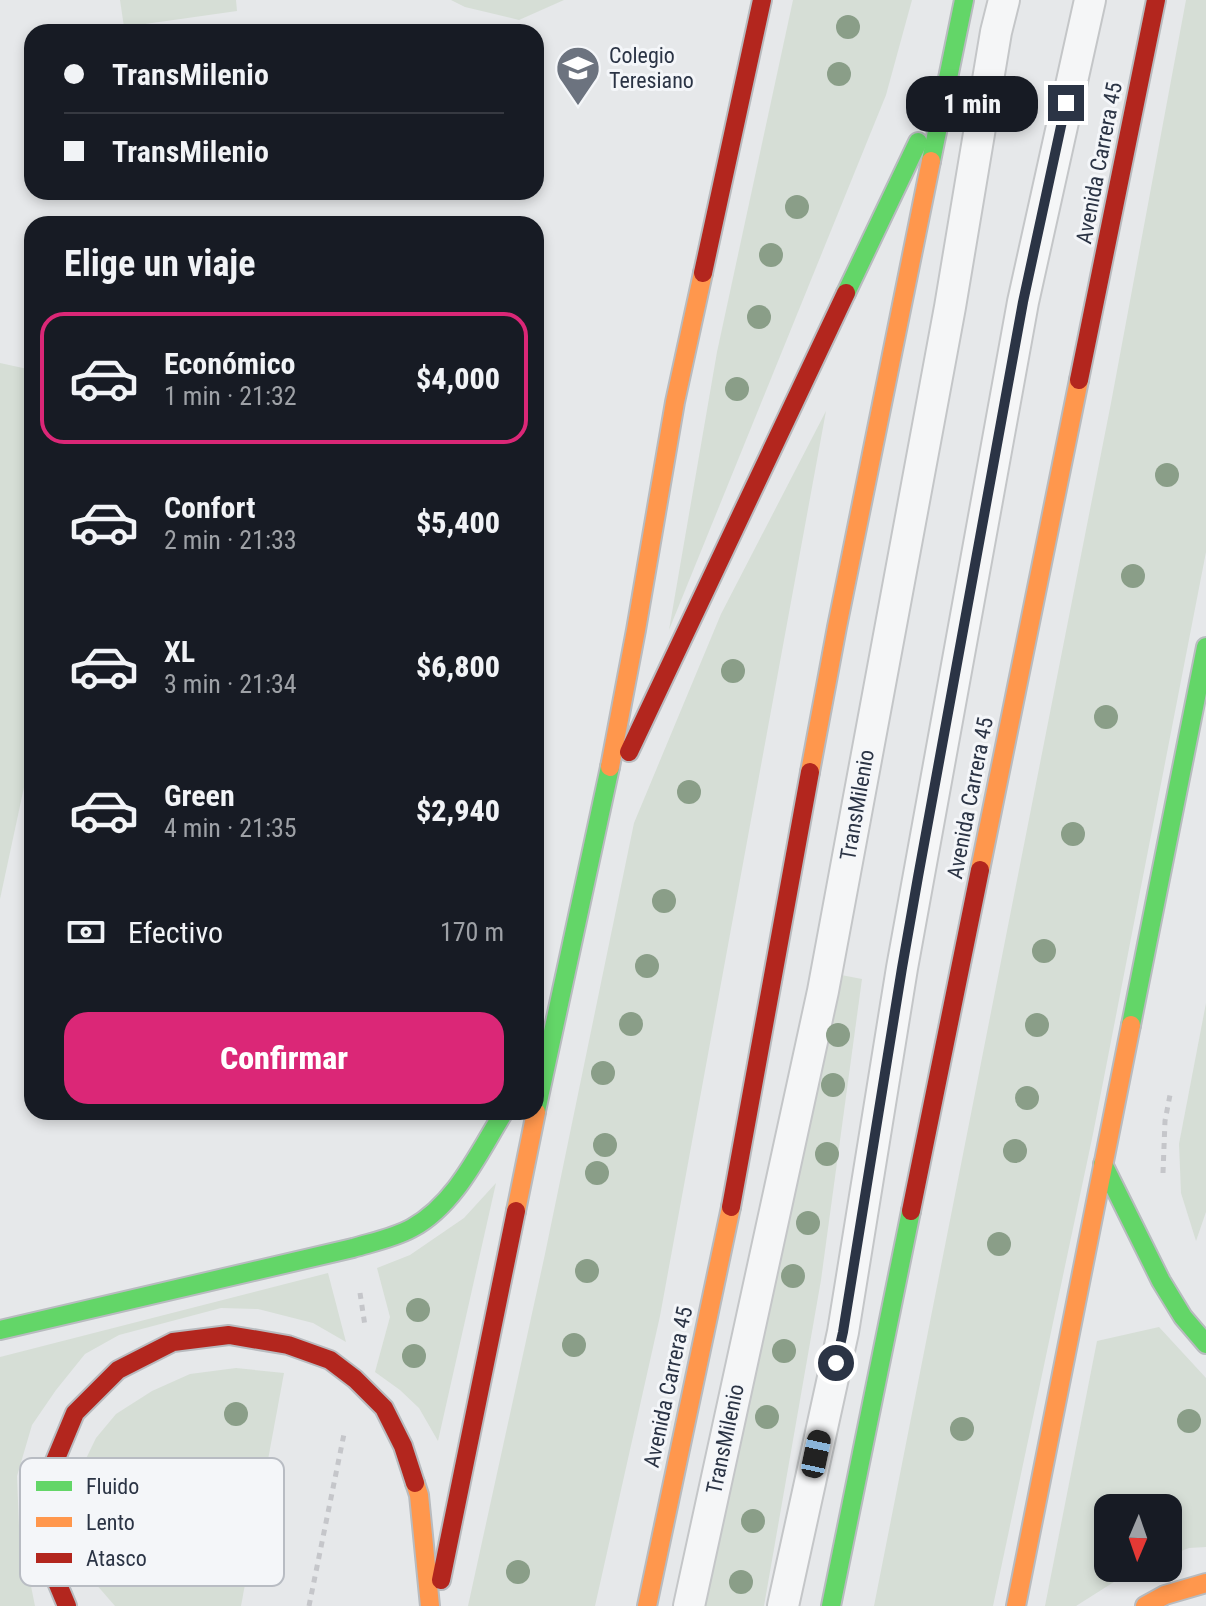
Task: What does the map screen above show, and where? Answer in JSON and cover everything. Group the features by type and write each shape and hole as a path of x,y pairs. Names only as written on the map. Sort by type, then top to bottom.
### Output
{"highway":[{"path":"544,1071 602,810 675,402 762,0"},
{"name":"Avenida Carrera 45","path":"647,1606 727,1226 834,643 964,0"},
{"name":"Avenida Carrera 45","path":"831,1606 1156,0"},
{"path":"602,810 948,79"},
{"path":"1016,1606 1206,647"},
{"path":"544,1049 550,1040"},
{"path":"0,1330 384,1240 414,1226 435,1211 454,1190 499,1120"},
{"path":"433,1606 534,1120"},
{"path":"1103,1164 1166,1289 1183,1317 1206,1344"},
{"path":"56,1458 75,1413 118,1370 173,1342 229,1335 288,1345 330,1360 355,1379 384,1408 403,1446 419,1495 433,1606"},
{"path":"1145,1606 1165,1595 1206,1583"},
{"path":"59,1586 67,1606"}],"lane":[{"name":"TransMilenio","path":"689,1606 823,991 1004,0"},
{"path":"783,1606 843,1332 902,968 1023,302 1090,0"}],"path":[{"path":"1164,1177 1165,1121 1171,1091"},
{"path":"309,1606 365,1324 353,1248"}],"shaded area":[{"path":"120,0 236,0 237,11 145,24 124,24"},
{"path":"451,0 564,0 519,20 465,7"},
{"path":"793,0 912,0 886,95 669,630 717,352"},
{"path":"1186,0 1206,0 1206,552 1093,1134 993,1606 874,1606 1111,403"},
{"path":"0,363 24,368 24,787 0,899"},
{"path":"826,411 660,1316 595,1606 468,1606 634,823 721,614"},
{"path":"836,974 862,979 821,1280 764,1606 704,1606"},
{"path":"1206,1003 1206,1212 1196,1241 1181,1193 1179,1144"},
{"path":"496,1183 438,1441 419,1408 375,1372 390,1317 377,1268 410,1255 464,1218"},
{"path":"328,1273 346,1342 313,1323 258,1309 221,1308 119,1335 85,1354 32,1425 20,1458 17,1476 20,1586 31,1586 35,1606 0,1606 0,1357"},
{"path":"1159,1327 1206,1378 1206,1547 1182,1551 1182,1494 1094,1494 1094,1582 1114,1582 1076,1606 1045,1606 1097,1341"},
{"path":"236,1368 284,1373 268,1458 86,1458 96,1438 116,1414 152,1391 190,1374"},
{"path":"98,1586 245,1586 241,1606 115,1606"}],"traffic: fast":[{"path":"931,161 964,0"},
{"path":"846,293 918,142"},
{"path":"1131,1025 1206,647"},
{"path":"544,1074 610,767"},
{"path":"0,1330 353,1248 405,1231 428,1218 454,1191 499,1120"},
{"path":"1103,1164 1161,1281 1183,1317 1206,1344"},
{"path":"831,1606 911,1211"}],"traffic: slow":[{"path":"810,772 931,161"},
{"path":"610,767 675,402 703,273"},
{"path":"980,870 1079,380"},
{"path":"1016,1606 1131,1025"},
{"path":"516,1211 534,1120"},
{"path":"647,1606 731,1207"},
{"path":"415,1483 419,1495 430,1606"},
{"path":"1145,1606 1165,1595 1206,1583"}],"traffic: jam":[{"path":"703,273 762,0"},
{"path":"1079,380 1156,0"},
{"path":"629,752 846,293"},
{"path":"731,1207 810,772"},
{"path":"911,1211 980,870"},
{"path":"441,1580 516,1211"},
{"path":"56,1458 75,1413 118,1370 173,1342 229,1335 288,1345 330,1360 355,1379 384,1408 403,1446 415,1483"},
{"path":"59,1586 67,1606"}],"place":[{"name":"Colegio Teresiano","path":"578,107"}],"route":[{"path":"836,1363 902,968 1017,332 1066,103"}]}
